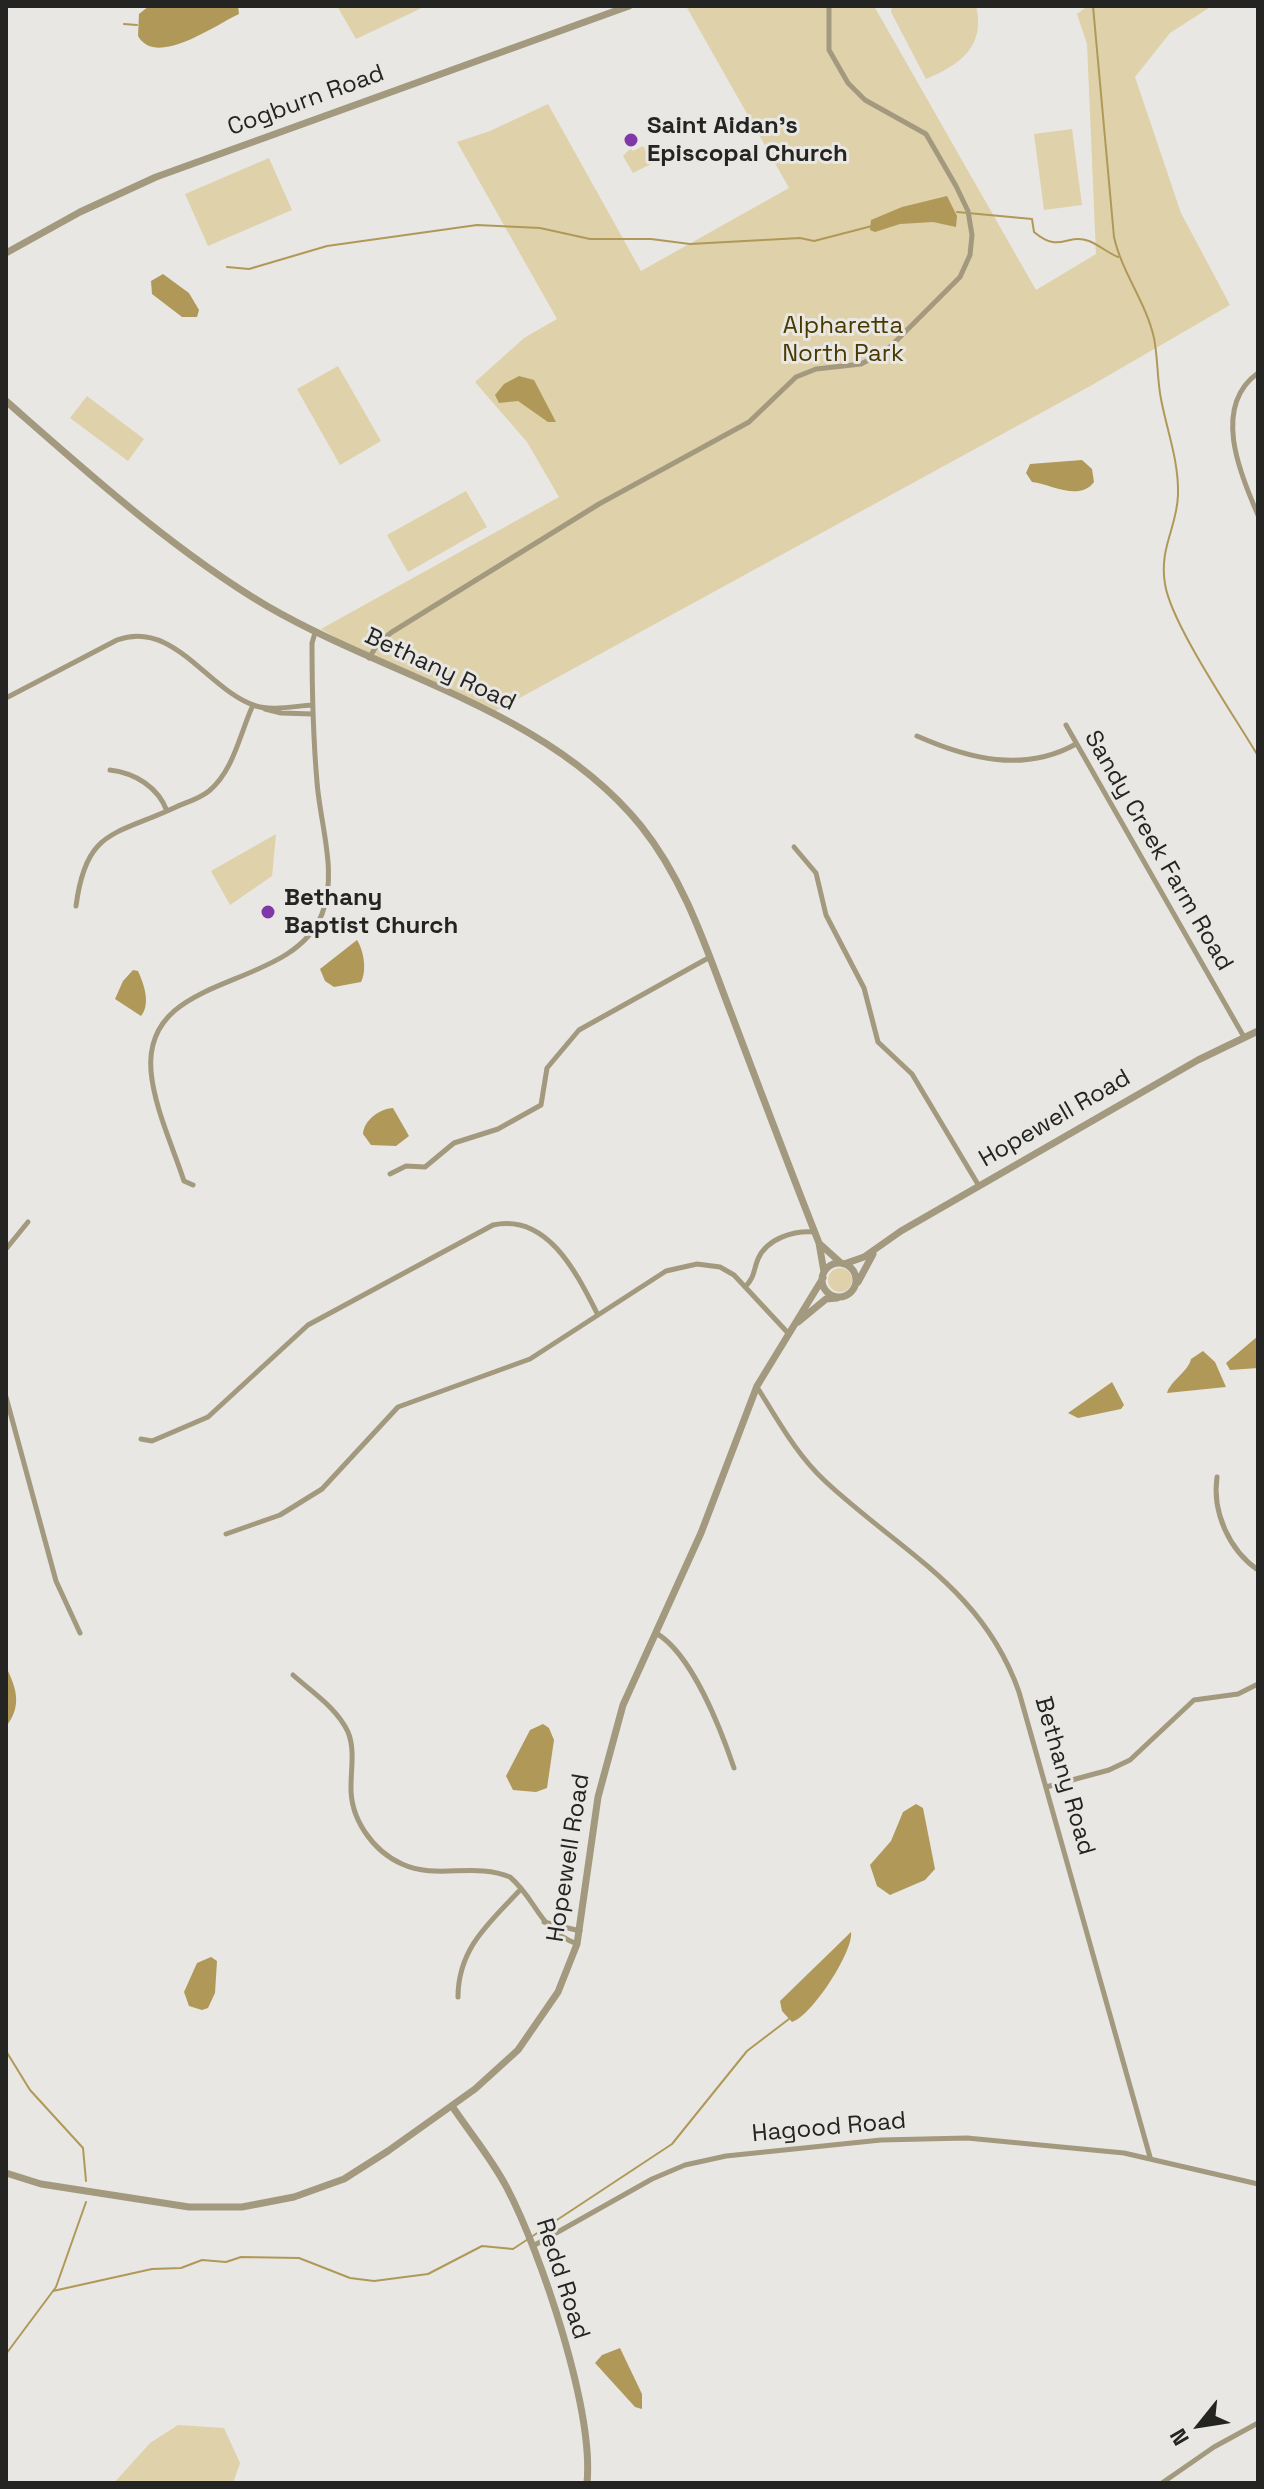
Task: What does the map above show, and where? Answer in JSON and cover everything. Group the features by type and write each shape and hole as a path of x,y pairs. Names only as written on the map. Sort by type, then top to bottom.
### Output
{"street":[{"name":"Cogburn Road","path":"6,253 80,212 156,177 629,6"},
{"path":"369,659 379,642 392,632 599,504 749,422 798,376 816,369 861,364 886,351 960,277 972,243 970,219 962,198 926,134 865,100 841,74 829,50 829,6"},
{"path":"1258,373 1236,397 1231,415 1245,482 1258,515"},
{"name":"Bethany Road","path":"6,401 186,551 266,605 369,659 484,708 554,750 607,790 641,827 687,900 815,1232 824,1275"},
{"path":"193,1185 184,1181 153,1082 154,1043 163,1022 175,1008 287,955 306,939 322,916 329,873 312,714 312,643 315,633"},
{"path":"6,698 117,640 136,635 159,640 257,706 281,713 312,714"},
{"path":"257,706 312,705"},
{"path":"76,906 80,875 86,859 97,845 116,831 212,789 230,762 257,706"},
{"name":"Sandy Creek Farm Road","path":"1066,725 1244,1037"},
{"path":"917,736 969,757 1014,761 1047,757 1076,744"},
{"path":"110,770 129,774 150,786 167,811"},
{"path":"794,847 816,873 826,915 864,988 878,1042 912,1074 979,1186"},
{"path":"390,1174 406,1166 425,1167 454,1143 498,1129 541,1105 547,1068 579,1030 710,957"},
{"name":"Hopewell Road","path":"842,1263 877,1249 979,1186 1258,1031"},
{"path":"6,1249 28,1222"},
{"path":"141,1439 152,1441 208,1417 308,1325 493,1225 526,1226 547,1237 598,1315"},
{"path":"745,1287 755,1277 761,1254 781,1237 815,1232"},
{"name":"Bethany Road","path":"819,1243 842,1263"},
{"name":"Hopewell Road","path":"856,1285 877,1249"},
{"path":"842,1263 856,1274 856,1285 849,1294 839,1297 828,1293 824,1275 842,1263"},
{"path":"226,1534 280,1515 322,1489 398,1407 530,1359 658,1274 689,1265 720,1267 790,1330"},
{"name":"Hopewell Road","path":"6,2173 41,2184 149,2202 206,2208 261,2205 306,2194 344,2179 452,2106 506,2063 531,2035 558,1992 577,1944 605,1763 623,1705 701,1533 757,1386 824,1275"},
{"name":"Hopewell Road","path":"790,1330 826,1299 839,1297"},
{"name":"Bethany Road","path":"757,1386 790,1440 813,1469 959,1592 984,1621 1012,1671 1150,2157"},
{"path":"6,1397 56,1581 80,1633"},
{"path":"1217,1477 1215,1498 1218,1514 1239,1553 1258,1570"},
{"path":"656,1633 667,1641 708,1704 734,1768"},
{"path":"293,1675 332,1709 347,1730 352,1749 354,1809 363,1829 383,1851 399,1863 418,1869 476,1869 505,1874 521,1889 543,1922 556,1935 577,1944"},
{"path":"1046,1787 1123,1764 1148,1745 1181,1709 1194,1700 1238,1694 1258,1684"},
{"path":"458,1997 460,1977 471,1943 521,1889"},
{"path":"543,1922 580,1931"},
{"name":"Redd Road","path":"452,2106 506,2186 533,2246 584,2421 587,2483"},
{"name":"Hagood Road","path":"533,2246 662,2174 726,2156 938,2137 1150,2157"},
{"path":"1150,2157 1258,2184"},
{"path":"1162,2483 1209,2450 1258,2423"}],"green space":[{"path":"337,6 426,6 356,39"},
{"name":"Alpharetta North Park","path":"686,6 874,6 1036,290 1096,254 1087,44 1077,14 1088,6 1212,6 1170,33 1135,77 1181,213 1230,305 1092,385 494,712 375,661 321,629 559,497 527,442 475,382 524,338 557,319 457,142 490,131 548,104 641,271 789,188"},
{"path":"892,6 976,6 978,20 974,43 950,67 926,79 891,12"},
{"path":"1072,129 1082,205 1044,210 1034,134"},
{"path":"643,146 653,163 633,173 623,156 631,148 633,151"},
{"path":"269,158 292,210 208,246 185,194"},
{"path":"338,366 381,441 340,465 297,389"},
{"path":"87,396 144,439 128,461 70,418"},
{"path":"466,491 487,527 408,572 387,535"},
{"path":"276,834 272,876 230,905 211,871"},
{"path":"840,1268 848,1272 852,1280 848,1288 840,1292 832,1288 828,1280 832,1272"},
{"path":"178,2425 224,2428 240,2463 233,2483 114,2483 150,2443"}],"shaded area":[{"path":"149,6 238,6 239,14 186,41 158,48 147,45 138,36 139,14"},
{"path":"947,196 957,216 956,227 933,222 900,224 875,232 870,230 871,220 902,207"},
{"path":"163,274 189,293 199,310 197,317 182,317 152,294 151,281"},
{"path":"519,376 534,380 556,422 548,422 518,401 499,403 495,395 504,384"},
{"path":"1082,460 1092,469 1094,482 1081,491 1032,482 1026,473 1030,464"},
{"path":"357,940 364,961 361,982 334,987 325,981 320,969"},
{"path":"133,970 138,971 146,994 146,1006 141,1016 115,999 123,981"},
{"path":"393,1108 409,1136 396,1146 371,1145 363,1134 366,1124 378,1113"},
{"path":"1258,1336 1258,1368 1230,1370 1226,1363"},
{"path":"1203,1351 1215,1362 1226,1387 1167,1393 1191,1359"},
{"path":"1112,1382 1124,1405 1121,1409 1078,1418 1068,1413"},
{"path":"6,1667 13,1683 16,1705 6,1727"},
{"path":"543,1724 549,1728 554,1740 547,1788 536,1792 513,1790 506,1776 530,1730"},
{"path":"916,1804 923,1808 935,1869 925,1880 890,1895 877,1886 870,1865 891,1841 903,1812"},
{"path":"851,1932 846,1953 830,1982 810,2008 792,2022 782,2011 780,2001"},
{"path":"211,1957 217,1961 215,1993 208,2008 202,2010 189,2006 184,1992 197,1963"},
{"path":"620,2348 642,2394 642,2409 635,2407 595,2363 602,2355"}],"waterway":[{"path":"1093,6 1114,237 1154,338 1161,399 1177,470 1177,507 1164,559 1165,584 1191,646 1258,756"},
{"path":"124,24 137,25"},
{"path":"957,212 1032,219 1034,232 1050,242 1081,239 1118,257"},
{"path":"227,267 249,269 327,246 477,225 540,228 590,239 651,239 690,244 800,238 814,241 872,226"},
{"path":"53,2291 152,2269 181,2268 202,2260 226,2262 241,2257 299,2258 350,2278 374,2281 428,2274 482,2246 513,2249 672,2144 747,2051 789,2019"},
{"path":"6,2051 30,2090 83,2148 86,2181"},
{"path":"6,2354 56,2287 86,2202"}],"place":[{"name":"Saint Aidan's Episcopal Church","path":"631,140"},
{"name":"Bethany Baptist Church","path":"268,912"}]}
